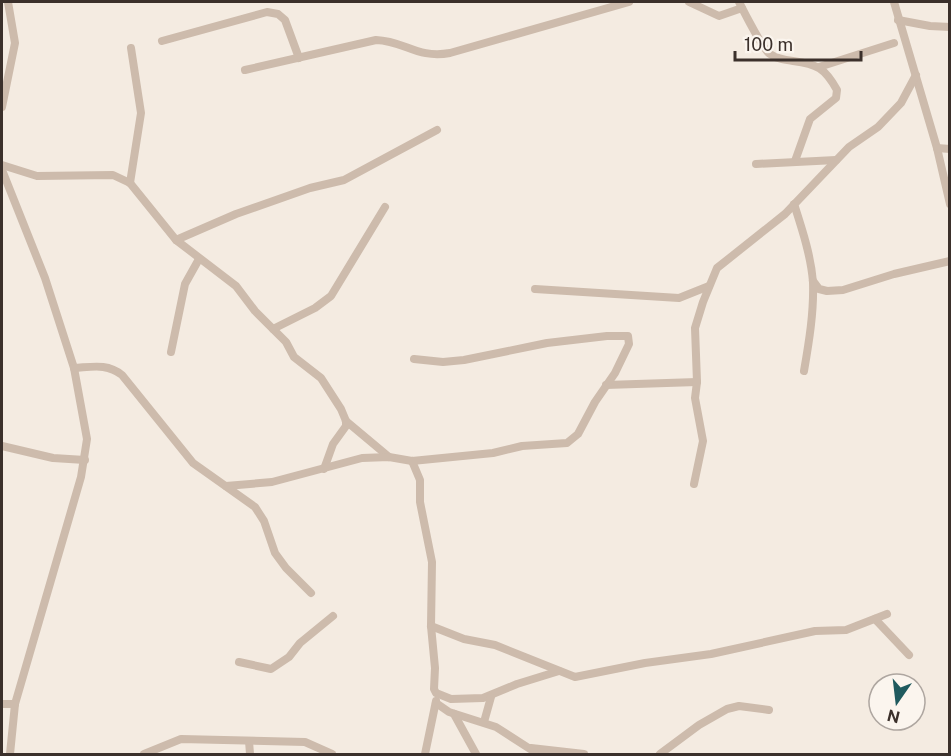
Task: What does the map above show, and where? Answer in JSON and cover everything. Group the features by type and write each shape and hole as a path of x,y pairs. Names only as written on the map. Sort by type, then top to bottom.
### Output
{"street":[{"path":"2,107 15,43 8,2"},
{"path":"245,70 376,40 390,42 425,55 450,53 629,2"},
{"path":"689,2 718,16 741,5 768,54 781,59 805,62 827,73 837,90 836,98 810,119 795,161"},
{"path":"894,2 937,148 950,204"},
{"path":"162,41 267,12 278,14 285,20 299,58"},
{"path":"898,20 930,27 950,27"},
{"path":"819,67 894,43"},
{"path":"130,183 141,113 131,48"},
{"path":"694,484 703,441 702,427 697,413 696,328 717,268 768,228 849,147 885,121 901,103 916,75"},
{"path":"176,240 236,214 310,188 344,180 437,130"},
{"path":"937,148 950,149"},
{"path":"756,164 836,160"},
{"path":"2,165 37,176 113,175 130,183 176,240 236,286 255,311 286,342 294,357 321,378 346,421 389,457"},
{"path":"2,170 45,278 74,368 86,428 85,460 15,704 10,754"},
{"path":"794,204 813,280 804,371"},
{"path":"273,329 315,308 331,296 386,207"},
{"path":"171,352 185,284 199,259"},
{"path":"813,280 819,289 843,290 894,274 950,261"},
{"path":"535,290 679,298 709,286"},
{"path":"226,486 272,482 362,458 389,457 412,461 493,453 522,446 567,443 578,434 615,373 629,344 628,336 607,336 547,343 464,360 443,362 414,359"},
{"path":"74,368 104,366 117,372 193,463 255,507 264,521 275,553 286,568 311,593"},
{"path":"606,385 697,382"},
{"path":"324,469 333,444 346,426 346,421"},
{"path":"2,446 53,458 85,460"},
{"path":"412,461 420,480 420,502 432,562 431,626 436,703 425,754"},
{"path":"431,626 464,639 495,645 570,676 581,676 645,663 711,654 815,631 846,630 887,614"},
{"path":"239,662 272,669 289,657 300,643 333,616"},
{"path":"875,618 909,655"},
{"path":"436,693 451,699 491,697 517,684 559,671"},
{"path":"484,722 491,697"},
{"path":"436,703 454,714 496,727 538,754"},
{"path":"2,704 15,704"},
{"path":"660,754 699,725 727,709 740,706 769,710"},
{"path":"454,714 477,754"},
{"path":"144,754 181,739 305,742 332,754"},
{"path":"249,741 249,754"},
{"path":"530,748 584,754"}]}
